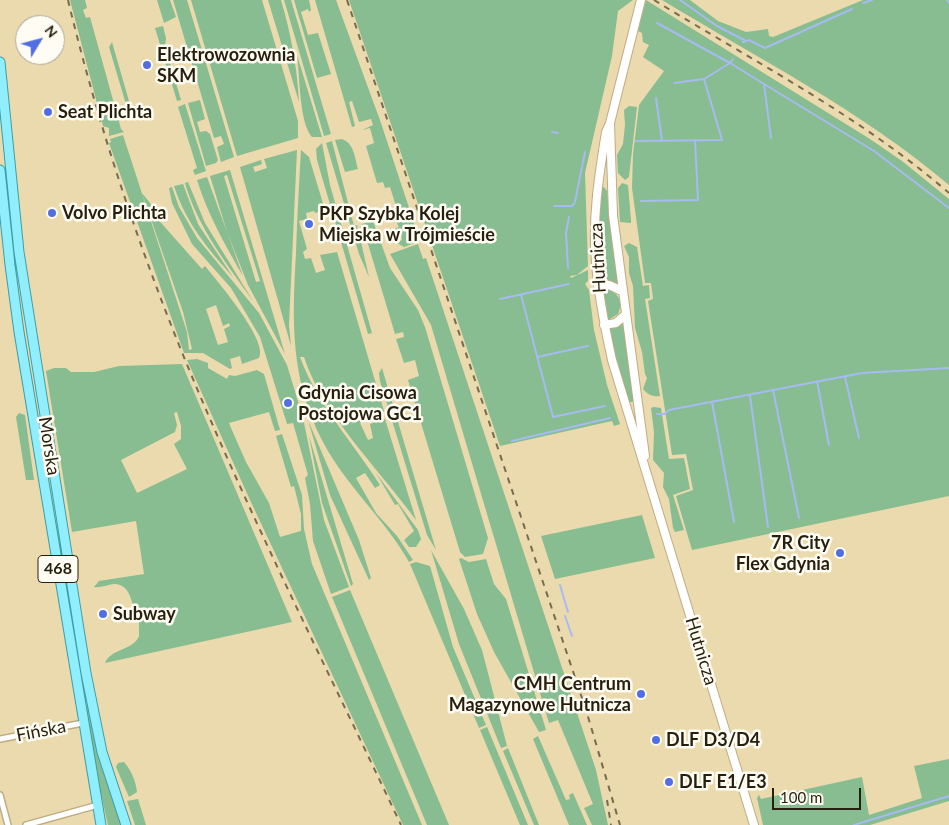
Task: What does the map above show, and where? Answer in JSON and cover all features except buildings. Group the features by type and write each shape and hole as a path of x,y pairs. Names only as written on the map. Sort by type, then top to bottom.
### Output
{"main road":[{"name":"Hutnicza","path":"642,0 606,132 598,182 595,249 598,285 604,325 626,408 754,825"},
{"name":"Morska","path":"0,62 19,252 86,675 102,752 126,825"},
{"name":"Hutnicza","path":"610,123 613,215 648,478"},
{"name":"Morska","path":"0,170 12,281 101,825"},
{"path":"598,182 612,184"},
{"path":"598,285 609,285 622,292"},
{"path":"604,325 616,322 626,314"},
{"path":"626,408 638,405"}],"street":[{"name":"Fińska","path":"0,739 83,723"},
{"path":"0,794 8,825"},
{"path":"26,825 98,806"}],"green space":[{"path":"70,0 85,0 87,8 83,10 86,18 90,17 121,129 124,132 109,136 109,128 103,126"},
{"path":"157,0 170,0 176,17 164,23"},
{"path":"173,0 187,0 234,157 221,162 217,147 224,144 221,136 214,138"},
{"path":"191,0 262,0 298,121 298,138 237,156"},
{"path":"268,0 281,0 293,51 299,102"},
{"path":"284,0 291,0 331,134 324,136"},
{"path":"294,0 309,0 311,10 309,12 308,9 301,12 308,35 318,33 331,74 317,78"},
{"path":"315,0 336,0 381,123 420,241 404,247 397,243 402,240 401,235 396,235 394,229 399,227 396,221 400,219 390,187 385,188 383,182 377,183 366,146 374,143 370,128 362,130 373,125 371,119 359,122 352,101 349,102 355,126 352,127"},
{"path":"349,0 633,0 618,11 612,56 585,173 588,266 577,275 570,276 571,278 588,270 588,281 585,284 589,290 594,330 607,385 620,424 614,426 612,421 500,446"},
{"path":"646,0 870,139 902,161 949,199 949,496 692,550 676,496 693,490 686,454 672,455 648,301 653,299 651,283 645,283 632,188 633,154 639,105 664,71 643,57 649,45 643,42 642,33 638,31"},
{"path":"662,0 690,0 718,21 746,32 768,29 769,36 773,37 863,0 949,0 949,185 916,158 846,110"},
{"path":"163,26 166,38 165,46 181,100 177,101 155,28"},
{"path":"112,42 133,115 128,111 109,47"},
{"path":"297,55 322,137 312,137 305,121 302,110"},
{"path":"200,100 205,119 197,122 200,132 206,131 210,134 218,160 216,163 206,166 188,103"},
{"path":"185,104 206,171 195,175 193,170 197,168 178,107"},
{"path":"629,106 637,107 629,177 625,180 618,173 617,155 623,144 624,110"},
{"path":"123,135 187,332 189,350 192,349 183,312 142,193 158,213 155,216 202,269 205,266 240,311 256,339 260,350 259,358 242,364 240,356 230,359 232,368 230,369 203,353 184,353 109,143 111,142 110,139","holes":["216,305 223,326 229,323 230,326 224,329 228,342 218,345 206,309"]},
{"path":"342,139 352,147 358,169 345,172 335,140"},
{"path":"332,141 354,226 357,225 369,277 359,254 326,143"},
{"path":"322,143 330,185 372,333 368,334 317,160 316,149"},
{"path":"297,150 289,325 291,346 240,167 261,160 262,164 253,167 255,172 267,168 264,159"},
{"path":"301,150 309,157 325,210 306,213 307,219 299,221 307,249 303,252 305,259 311,258 316,273 325,270 320,255 337,252 384,411 382,416 360,423 368,440 373,438 370,424 385,419 416,520 338,420 312,378 304,357 300,357 307,375 326,408 380,485 375,488 365,473 356,478 376,513 397,536 413,560 409,562 389,531 332,458 312,419 304,396 299,373 294,326"},
{"path":"230,170 285,354 248,285 227,232 210,176","holes":["227,175 260,281 256,282 224,176"]},
{"path":"207,177 243,276 217,230 201,193 197,180"},
{"path":"188,182 205,223 253,301 205,230 185,183"},
{"path":"622,183 628,185 631,223 620,222 618,188"},
{"path":"183,184 198,224 233,277 191,224 174,186"},
{"path":"172,187 179,207 197,238 259,313 287,365 303,418 324,520 349,587 331,594 313,541 310,504 305,478 308,475 293,423 287,424 260,337 231,288 192,244 172,203 169,188"},
{"path":"604,187 607,191 618,285 601,280 599,207 601,188"},
{"path":"373,221 390,268 418,310 425,327 488,538 483,554 465,557 460,552 408,380 419,376 415,360 404,363 396,339 404,337 403,332 395,334 362,224"},
{"path":"629,243 637,247 643,286 649,285 650,298 645,299 660,396 651,395 643,389 647,378 635,328 633,286 629,273 629,257 624,246"},
{"path":"418,244 423,259 426,258 596,770 608,825 592,825 584,808 593,804 558,720 549,723 431,325 390,254"},
{"path":"605,288 613,292 620,301 618,314 607,321 602,290"},
{"path":"623,320 635,400 632,402 629,402 617,368 609,328"},
{"path":"197,359 208,363 208,368 227,379 229,375 235,376 257,370 264,374 280,430 275,431 269,412 229,423 246,462 269,503 280,537 301,531 301,514 294,486 291,487 276,436 282,434 302,495 304,529 312,564 422,825 403,825 250,500 187,360"},
{"path":"182,364 292,622 105,663 112,655 136,641 139,636 139,620 135,620 130,597 125,588 114,584 94,587 99,581 144,574 136,521 72,532 46,371 54,368 66,368 71,372 94,372 119,366","holes":["177,412 181,426 181,439 174,444 187,469 137,493 121,460 175,432 177,425 174,413"]},
{"path":"382,368 436,550 427,535 380,381 379,373"},
{"path":"651,408 661,408 669,459 684,458 690,489 673,495 684,530 675,532 669,499 663,487 664,473 653,460 654,432"},
{"path":"19,413 25,415 34,480 26,480 16,417"},
{"path":"308,420 359,540 371,578 369,580 330,495"},
{"path":"309,436 353,584 351,586 322,503"},
{"path":"376,473 418,530 421,539 416,547 409,547 404,540 414,531 398,504 395,505"},
{"path":"642,515 655,558 555,579 541,536"},
{"path":"431,550 464,609 482,650 507,746 501,748 459,644"},
{"path":"461,558 469,562 486,559 494,584 506,599 546,730 539,732 494,652 477,614 459,559"},
{"path":"416,562 430,566 453,647 486,725 479,728 410,564"},
{"path":"350,590 449,825 427,825 332,597"},
{"path":"88,706 100,759 122,825 108,825 92,754 84,707"},
{"path":"487,727 528,825 520,825 480,730"},
{"path":"538,736 566,800 570,799 569,795 573,793 587,825 569,825 533,739"},
{"path":"508,748 539,825 534,825 503,751"},
{"path":"949,759 949,801 870,825 763,825 757,798 759,795 761,799 862,777 869,815 922,798 914,766"},
{"path":"124,762 133,776 137,792 129,797 116,767 118,763"},
{"path":"138,799 146,825 135,825 127,801"}],"waterway":[{"path":"680,0 717,26 746,41"},
{"path":"863,3 872,0"},
{"path":"743,42 749,40 765,48 852,9"},
{"path":"657,23 730,63 733,59"},
{"path":"674,83 704,79 730,63 764,84 771,138"},
{"path":"636,141 722,140 704,79"},
{"path":"764,84 874,151 949,208"},
{"path":"656,98 662,141"},
{"path":"552,132 558,133"},
{"path":"641,201 698,200 695,141"},
{"path":"554,206 572,206 575,202 585,152"},
{"path":"568,268 566,233 569,217"},
{"path":"500,299 569,284"},
{"path":"521,295 553,417 605,406"},
{"path":"537,357 588,346"},
{"path":"657,414 665,414 669,410 862,373 949,368"},
{"path":"845,377 859,438"},
{"path":"817,381 829,445"},
{"path":"773,390 799,518"},
{"path":"750,396 768,527"},
{"path":"712,402 734,522"},
{"path":"512,441 610,418"},
{"path":"560,585 568,612"},
{"path":"565,616 572,636"},
{"path":"854,825 949,796"}],"railway":[{"path":"68,0 91,88 117,174 162,303 204,406 258,527 401,825"},
{"path":"347,0 586,710 620,825"},
{"path":"654,0 843,114 915,165 949,193"},
{"path":"607,800 611,825"}],"place":[{"name":"Elektrowozownia SKM","path":"147,65"},
{"name":"Seat Plichta","path":"48,112"},
{"name":"Volvo Plichta","path":"52,213"},
{"name":"PKP Szybka Kolej Miejska w Trójmieście","path":"309,224"},
{"name":"Gdynia Cisowa Postojowa GC1","path":"288,403"},
{"name":"7R City Flex Gdynia","path":"840,553"},
{"name":"Subway","path":"103,614"},
{"name":"CMH Centrum Magazynowe Hutnicza","path":"641,694"},
{"name":"DLF D3/D4","path":"656,740"},
{"name":"DLF E1/E3","path":"669,782"}]}
